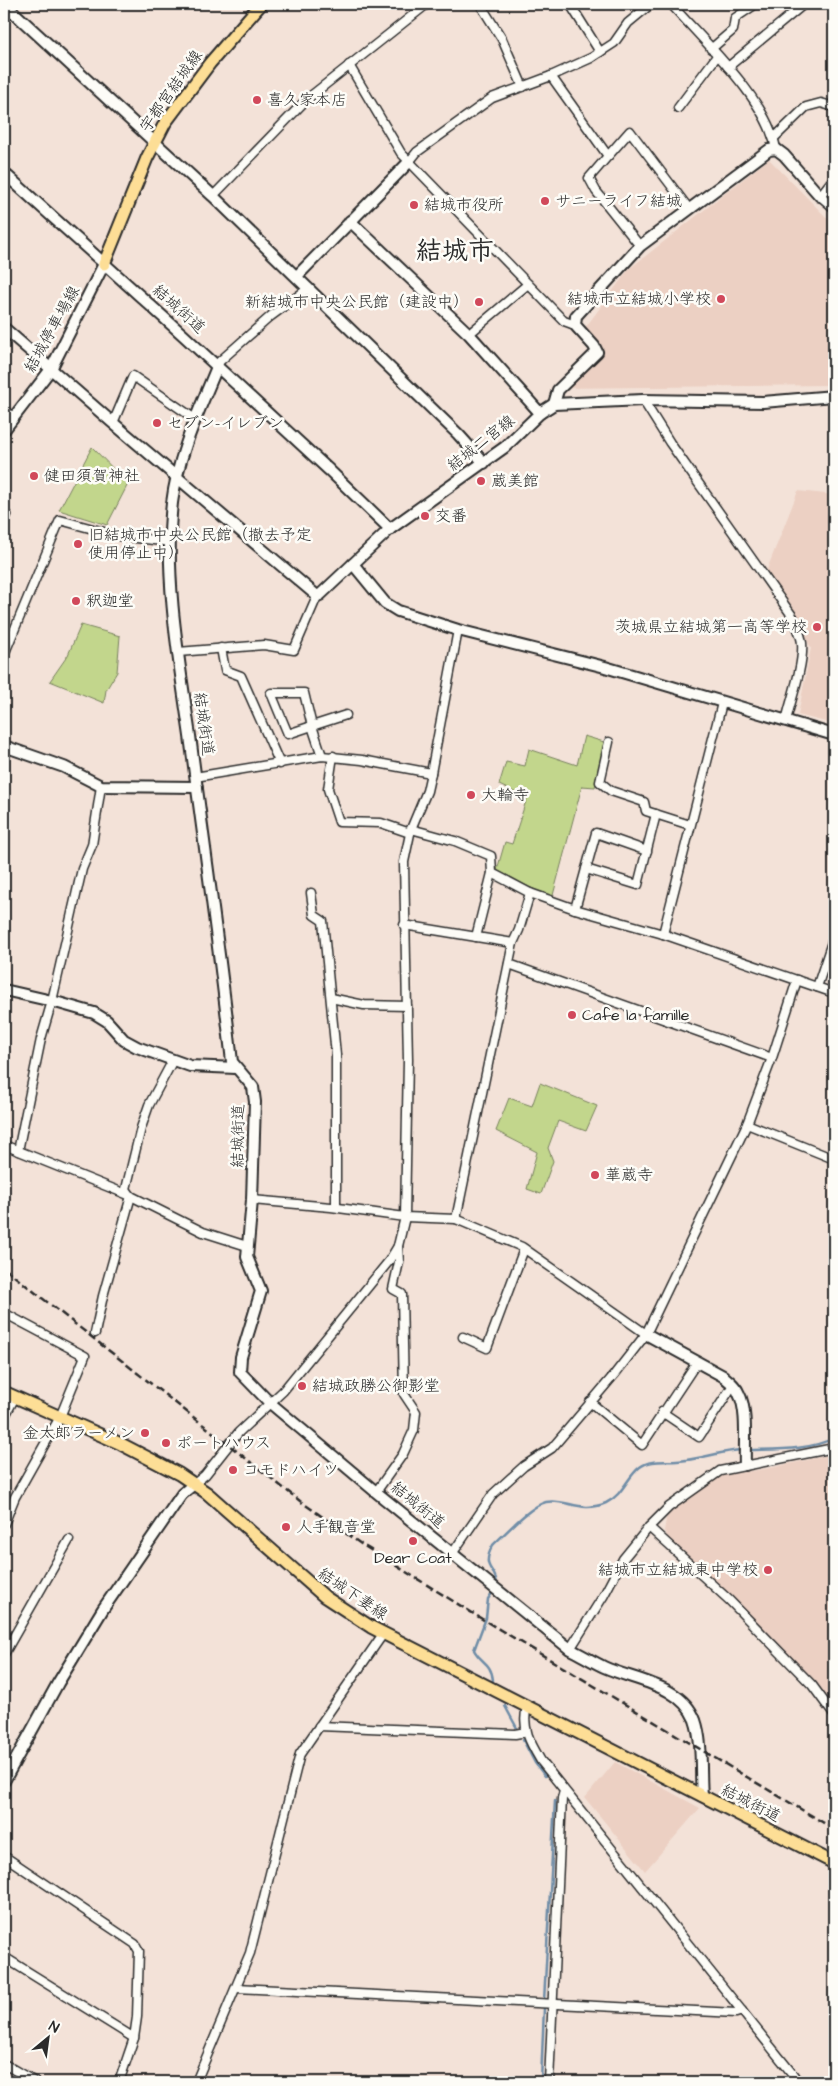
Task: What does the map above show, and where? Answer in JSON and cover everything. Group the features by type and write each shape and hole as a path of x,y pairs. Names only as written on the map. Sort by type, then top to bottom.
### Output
{"main road":[{"name":"宇都宮結城線","path":"104,264 154,142 179,103 210,63 261,4"},
{"name":"結城下妻線","path":"4,1392 129,1448 194,1484 325,1597 383,1634 702,1796"},
{"name":"結城街道","path":"702,1796 834,1863"}],"street":[{"path":"213,196 295,110 427,4"},
{"path":"480,4 502,39 523,87"},
{"path":"570,4 600,52"},
{"path":"296,276 417,152 492,98 551,76 591,58 614,43 628,22 651,4"},
{"path":"671,4 728,67 757,103 774,138 776,149 784,155 820,196 834,208"},
{"path":"711,49 733,30 734,18 756,4"},
{"path":"728,67 804,4"},
{"path":"6,10 213,196 458,434 484,462"},
{"path":"678,108 717,56"},
{"path":"349,66 401,153 564,321 575,325 594,346 597,352 558,390 554,404 643,400 763,402 834,396"},
{"path":"551,76 608,156"},
{"path":"774,138 806,107 821,102 834,107"},
{"path":"640,246 596,191 589,178 630,131 689,210"},
{"path":"575,325 576,316 640,246 765,152 776,149"},
{"name":"結城街道","path":"4,173 217,367 184,449 172,501 171,542 178,652 232,1062 250,1083 254,1096 252,1200 247,1246 249,1265 261,1291 241,1357 240,1372 269,1402 376,1492 570,1649 605,1668 664,1688 683,1702 690,1710 695,1721 699,1738 702,1796"},
{"path":"820,196 834,178"},
{"path":"350,221 469,334 540,413"},
{"name":"結城停車場線","path":"4,430 50,369 104,264"},
{"path":"469,334 528,284"},
{"path":"309,288 271,316 220,361 217,367 390,529"},
{"path":"4,328 316,595 320,595 294,650 264,645 178,652"},
{"path":"113,423 133,376 195,419"},
{"path":"643,400 670,443 792,617 802,645 800,662 786,721"},
{"name":"結城二宮線","path":"320,595 390,529 505,447 540,413 554,404"},
{"path":"4,410 13,417"},
{"path":"4,513 7,515 4,521"},
{"path":"4,649 6,650 60,520 119,536 171,542"},
{"path":"353,564 391,608 458,630 605,668 834,735"},
{"path":"4,1781 58,1683 103,1609 182,1494 205,1475 228,1444 269,1402 283,1391 389,1262 398,1246 405,1217 408,1060 404,862 410,831 427,791 458,630"},
{"path":"221,648 224,670 240,676 280,764"},
{"path":"322,756 312,726 304,693 271,693 288,734 312,726 346,715"},
{"path":"663,934 722,702"},
{"path":"609,742 600,782 611,791 644,802 646,811 690,825"},
{"path":"4,746 64,766 101,786 196,782 280,764 294,759 322,756 333,756 431,773"},
{"path":"333,756 328,789 339,822 381,823 455,842 491,856 492,872 476,937"},
{"path":"18,1151 39,1047 52,1001 82,869 92,846 101,786"},
{"path":"586,870 638,885 656,814"},
{"path":"575,909 596,834 647,851"},
{"path":"492,872 530,893 575,909 663,934 834,993"},
{"path":"311,893 314,915 323,921 332,998 336,1055 336,1207"},
{"path":"456,1219 513,943 520,930 530,893"},
{"path":"404,925 513,943"},
{"path":"818,987 834,936"},
{"path":"509,964 772,1058"},
{"path":"452,1554 493,1494 524,1466 552,1448 614,1376 646,1334 747,1124 772,1058 797,980"},
{"path":"4,990 94,1013 107,1021 124,1040 137,1047 190,1066 236,1068"},
{"path":"332,998 364,1005 407,1006"},
{"path":"132,1196 126,1189 141,1128 148,1105 173,1060"},
{"path":"747,1124 834,1159"},
{"path":"4,1145 132,1196 203,1232 247,1246"},
{"path":"95,1333 103,1296 132,1196"},
{"path":"252,1200 336,1207 405,1217 456,1219 524,1249 646,1334 723,1376 733,1385 739,1393 743,1405 745,1465"},
{"path":"376,1492 403,1454 414,1430 416,1412 404,1394 402,1294 393,1289 399,1262 398,1246"},
{"path":"464,1338 486,1348 524,1249"},
{"path":"4,1313 85,1356 60,1417 15,1497 4,1524"},
{"path":"590,1402 642,1445 662,1412 697,1362"},
{"path":"662,1412 699,1437 733,1385"},
{"path":"4,1418 15,1398"},
{"path":"570,1649 604,1595 615,1571 648,1527 669,1507 720,1471 834,1448"},
{"path":"648,1527 743,1614 812,1685 834,1715"},
{"path":"4,1654 69,1540"},
{"path":"196,2082 250,1953 300,1754 383,1634"},
{"path":"527,1707 524,1718 526,1732 541,1762 799,2082"},
{"path":"319,1726 514,1734 526,1732"},
{"path":"549,2082 562,1798 564,1790"},
{"path":"4,1856 135,1944 139,1951 137,2017 134,2038 119,2082"},
{"path":"4,1957 134,2038"},
{"path":"236,1988 552,2005 736,2013 742,2011"},
{"path":"4,2064 35,2082"}],"shaded area":[{"name":"結城市立結城小学校","path":"769,159 825,216 834,222 834,385 555,388 592,351 585,328 629,269"},
{"name":"茨城県立結城第一高等学校","path":"798,491 834,495 834,724 798,715 811,648 789,605 766,572"},
{"name":"結城市立結城東中学校","path":"834,1454 834,1704 733,1597 672,1544 664,1531 667,1514 671,1510 721,1476 770,1468"},
{"path":"615,1762 700,1808 645,1871 585,1798"}],"green space":[{"path":"92,447 128,484 107,525 59,510"},
{"path":"81,625 120,636 117,672 106,690 104,703 50,681 68,655"},
{"path":"584,736 604,742 595,787 582,786 552,899 497,870 505,842 512,844 527,798 499,785 506,762 525,766 529,749 577,765"},
{"path":"540,1083 597,1106 586,1131 558,1121 548,1148 553,1161 541,1194 527,1189 537,1152 496,1131 509,1098 532,1106"}],"waterway":[{"path":"747,1450 802,1447 834,1438"},
{"path":"497,1586 497,1580 488,1564 489,1553 493,1545 525,1514 540,1505 553,1501 589,1507 597,1506 612,1500 644,1464 693,1459 742,1450"},
{"path":"493,1680 488,1666 474,1650 486,1618 488,1599 494,1590"},
{"path":"505,1706 518,1730"},
{"path":"523,1740 535,1763 545,1776"},
{"path":"544,2001 555,1801"},
{"path":"541,2082 544,2008"}],"railway":[{"path":"4,1268 300,1501 361,1544 482,1619 834,1829"}],"place":[{"name":"喜久家本店","path":"257,100"},
{"name":"サニーライフ結城","path":"545,201"},
{"name":"結城市役所","path":"414,205"},
{"name":"結城市立結城小学校","path":"721,299"},
{"name":"新結城市中央公民館（建設中）","path":"479,302"},
{"name":"セブン-イレブン","path":"157,423"},
{"name":"健田須賀神社","path":"34,476"},
{"name":"蔵美館","path":"481,481"},
{"name":"交番","path":"425,516"},
{"name":"旧結城市中央公民館（撤去予定 使用停止中）","path":"78,544"},
{"name":"釈迦堂","path":"76,601"},
{"name":"茨城県立結城第一高等学校","path":"817,627"},
{"name":"大輪寺","path":"471,795"},
{"name":"Cafe la famille","path":"572,1015"},
{"name":"華蔵寺","path":"595,1175"},
{"name":"結城政勝公御影堂","path":"302,1386"},
{"name":"金太郎ラーメン","path":"145,1433"},
{"name":"ポートハウス","path":"166,1443"},
{"name":"コモドハイツ","path":"233,1470"},
{"name":"人手観音堂","path":"286,1527"},
{"name":"Dear Coat","path":"413,1541"},
{"name":"結城市立結城東中学校","path":"768,1570"}],"district":[{"name":"結城市","path":"455,251"}]}
